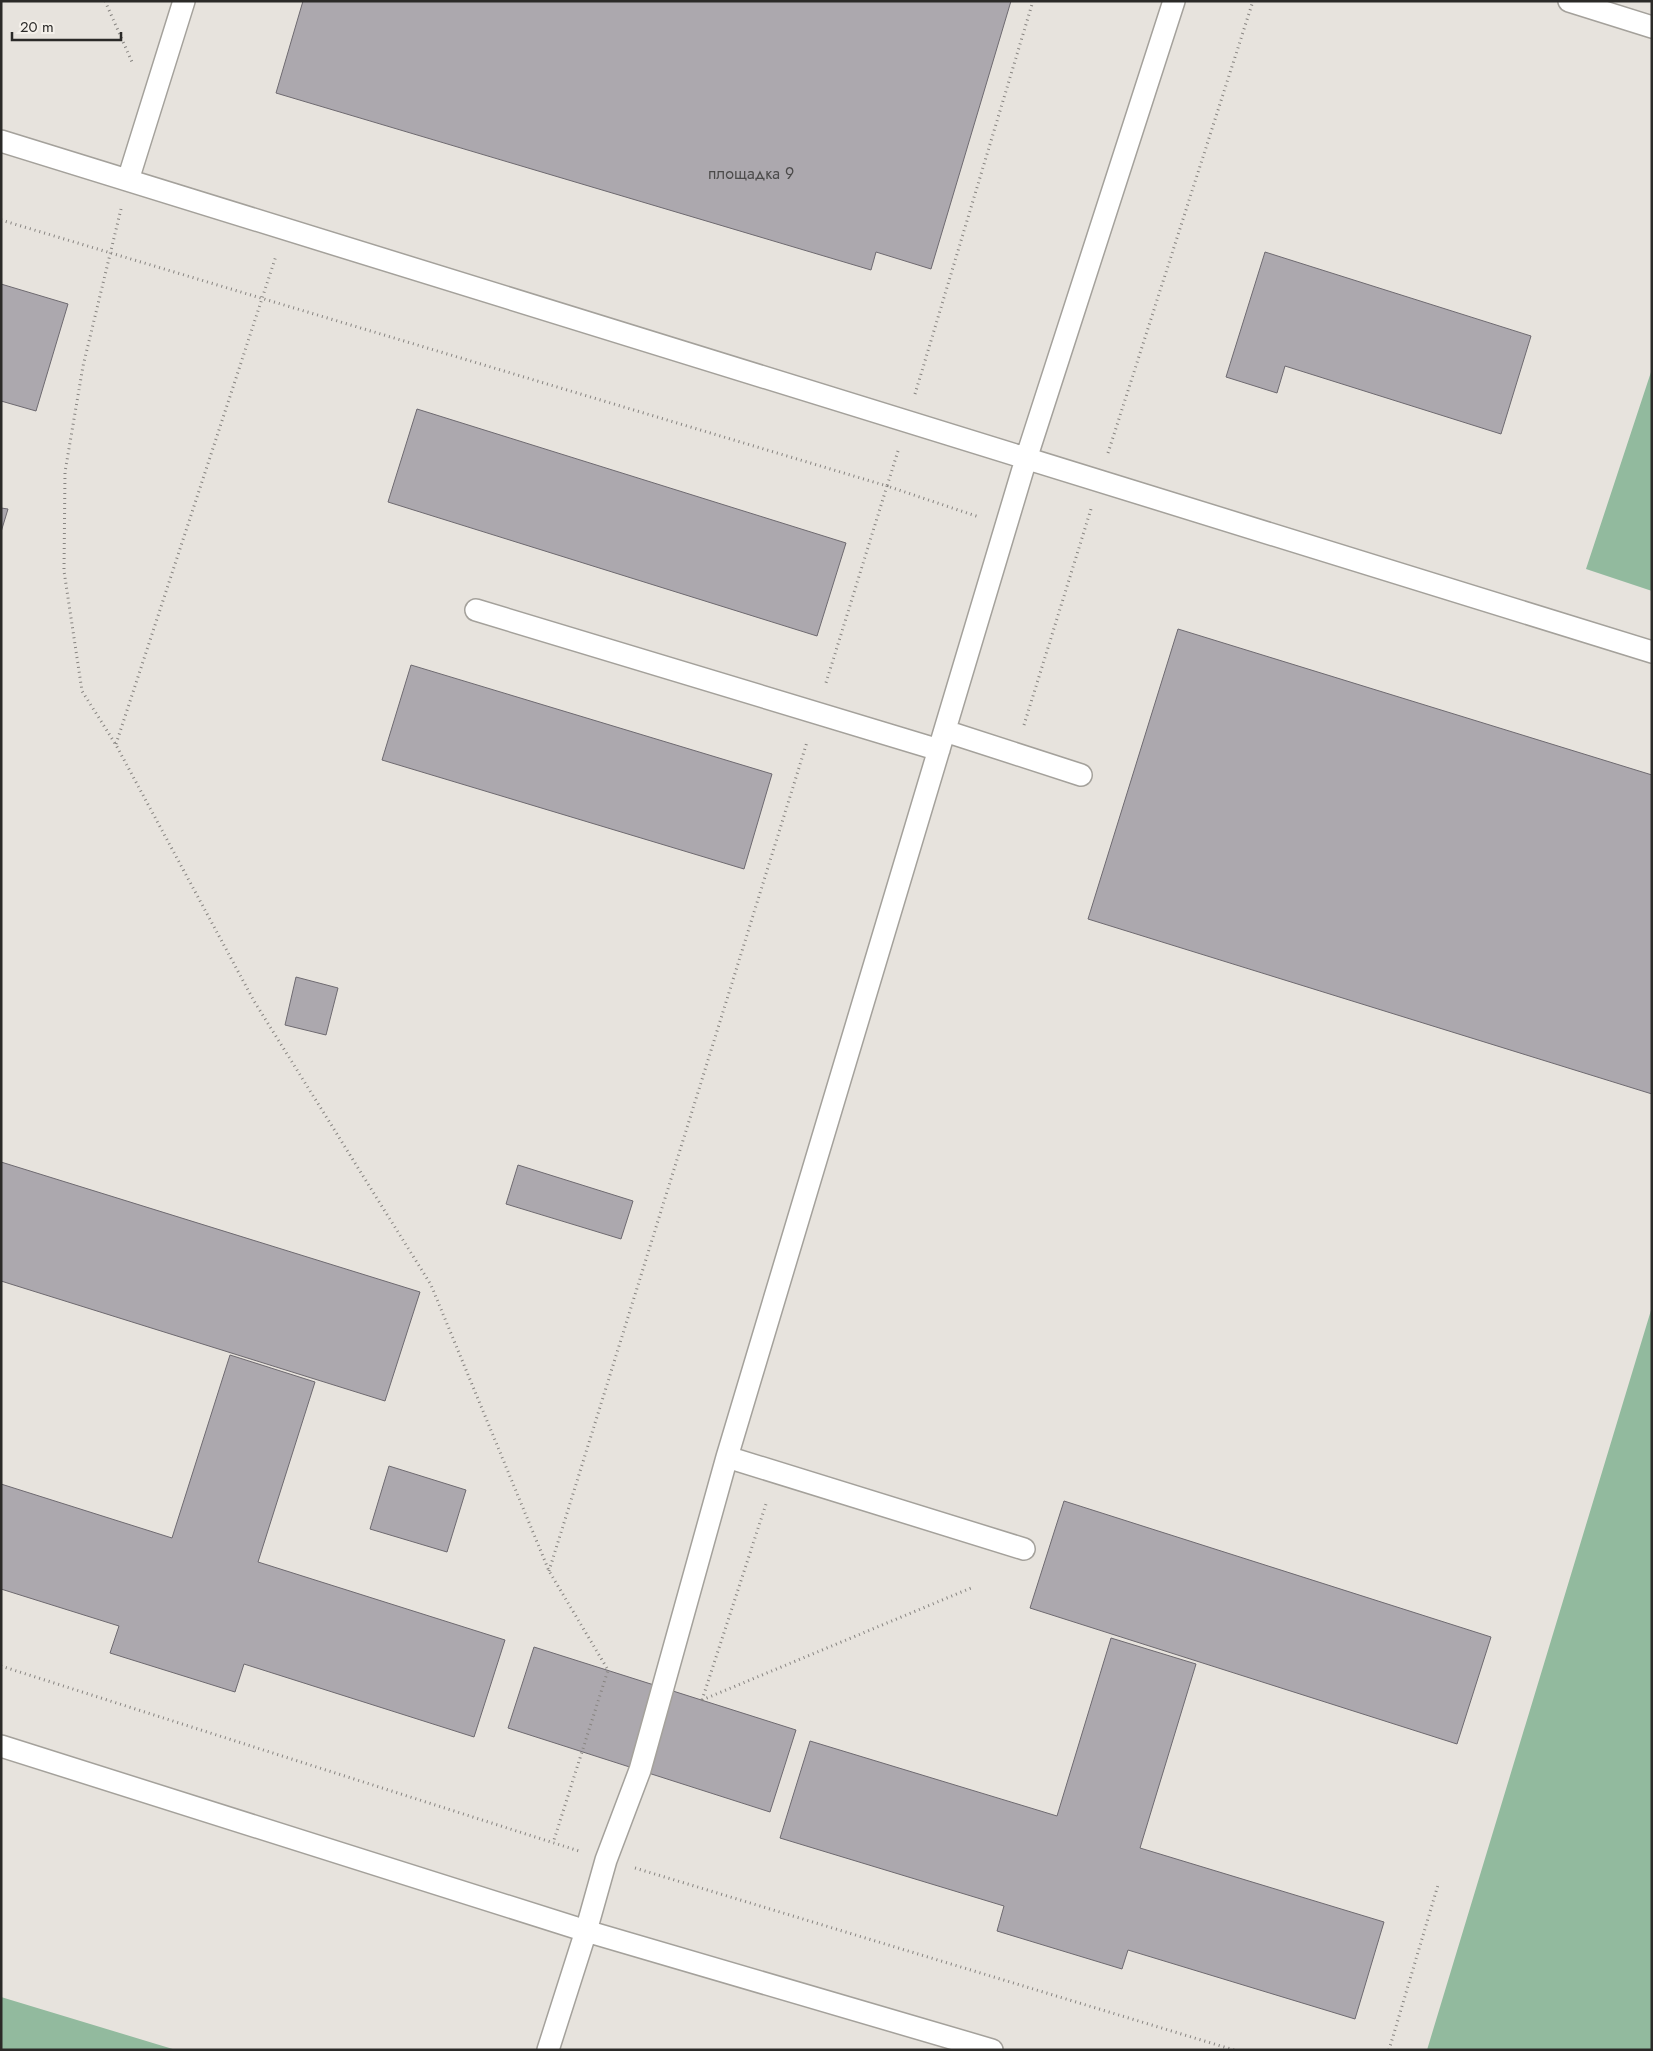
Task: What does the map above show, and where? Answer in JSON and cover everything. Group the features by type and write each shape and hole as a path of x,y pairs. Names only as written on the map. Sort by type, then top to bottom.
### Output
{"lane":[{"path":"128,180 184,1"},
{"path":"548,2050 586,1931 606,1860 640,1770 727,1457 1026,459 1174,1"},
{"path":"1569,1 1652,27"},
{"path":"1,141 1652,652"},
{"path":"476,610 816,713 942,741 1016,753 1081,775"},
{"path":"727,1457 1024,1549"},
{"path":"1,1746 586,1931 992,2050"}],"path":[{"path":"105,1 151,106"},
{"path":"549,1571 907,422 1033,1"},
{"path":"1016,753 1099,482 1253,1"},
{"path":"128,180 84,366 65,472 64,571 82,691 116,745 254,1001 431,1285 549,1571 608,1670 553,1842"},
{"path":"1,220 110,254 263,297 887,486 1006,526"},
{"path":"116,745 284,228"},
{"path":"776,1471 702,1700 971,1588"},
{"path":"1389,2050 1438,1885"}],"green space":[{"path":"1652,369 1652,591 1586,569"},
{"path":"1652,1307 1652,2050 1427,2050"},
{"path":"1,1997 176,2050 1,2050"}],"building":[{"path":"303,1 1011,1 931,269 876,252 871,270 276,93"},
{"path":"1265,252 1531,336 1501,434 1285,366 1277,393 1226,377"},
{"path":"1,284 68,304 36,411 1,401"},
{"path":"417,409 846,543 817,636 388,502"},
{"path":"1,508 8,509 1,532"},
{"path":"1178,629 1652,775 1652,1094 1088,919"},
{"path":"411,665 772,774 744,869 382,760"},
{"path":"296,977 338,988 326,1035 285,1025"},
{"path":"1,1162 420,1292 385,1401 1,1281"},
{"path":"518,1165 633,1201 621,1239 506,1204"},
{"path":"230,1355 315,1382 258,1562 505,1640 474,1737 244,1664 235,1692 110,1653 119,1626 1,1589 1,1484 172,1538"},
{"path":"389,1466 466,1490 447,1552 370,1529"},
{"path":"1064,1501 1491,1637 1457,1744 1030,1608"},
{"path":"1111,1638 1196,1664 1140,1848 1384,1922 1355,2019 1128,1950 1122,1969 997,1931 1004,1906 780,1838 810,1741 1057,1816"},
{"path":"534,1647 796,1730 770,1812 508,1728"}]}
